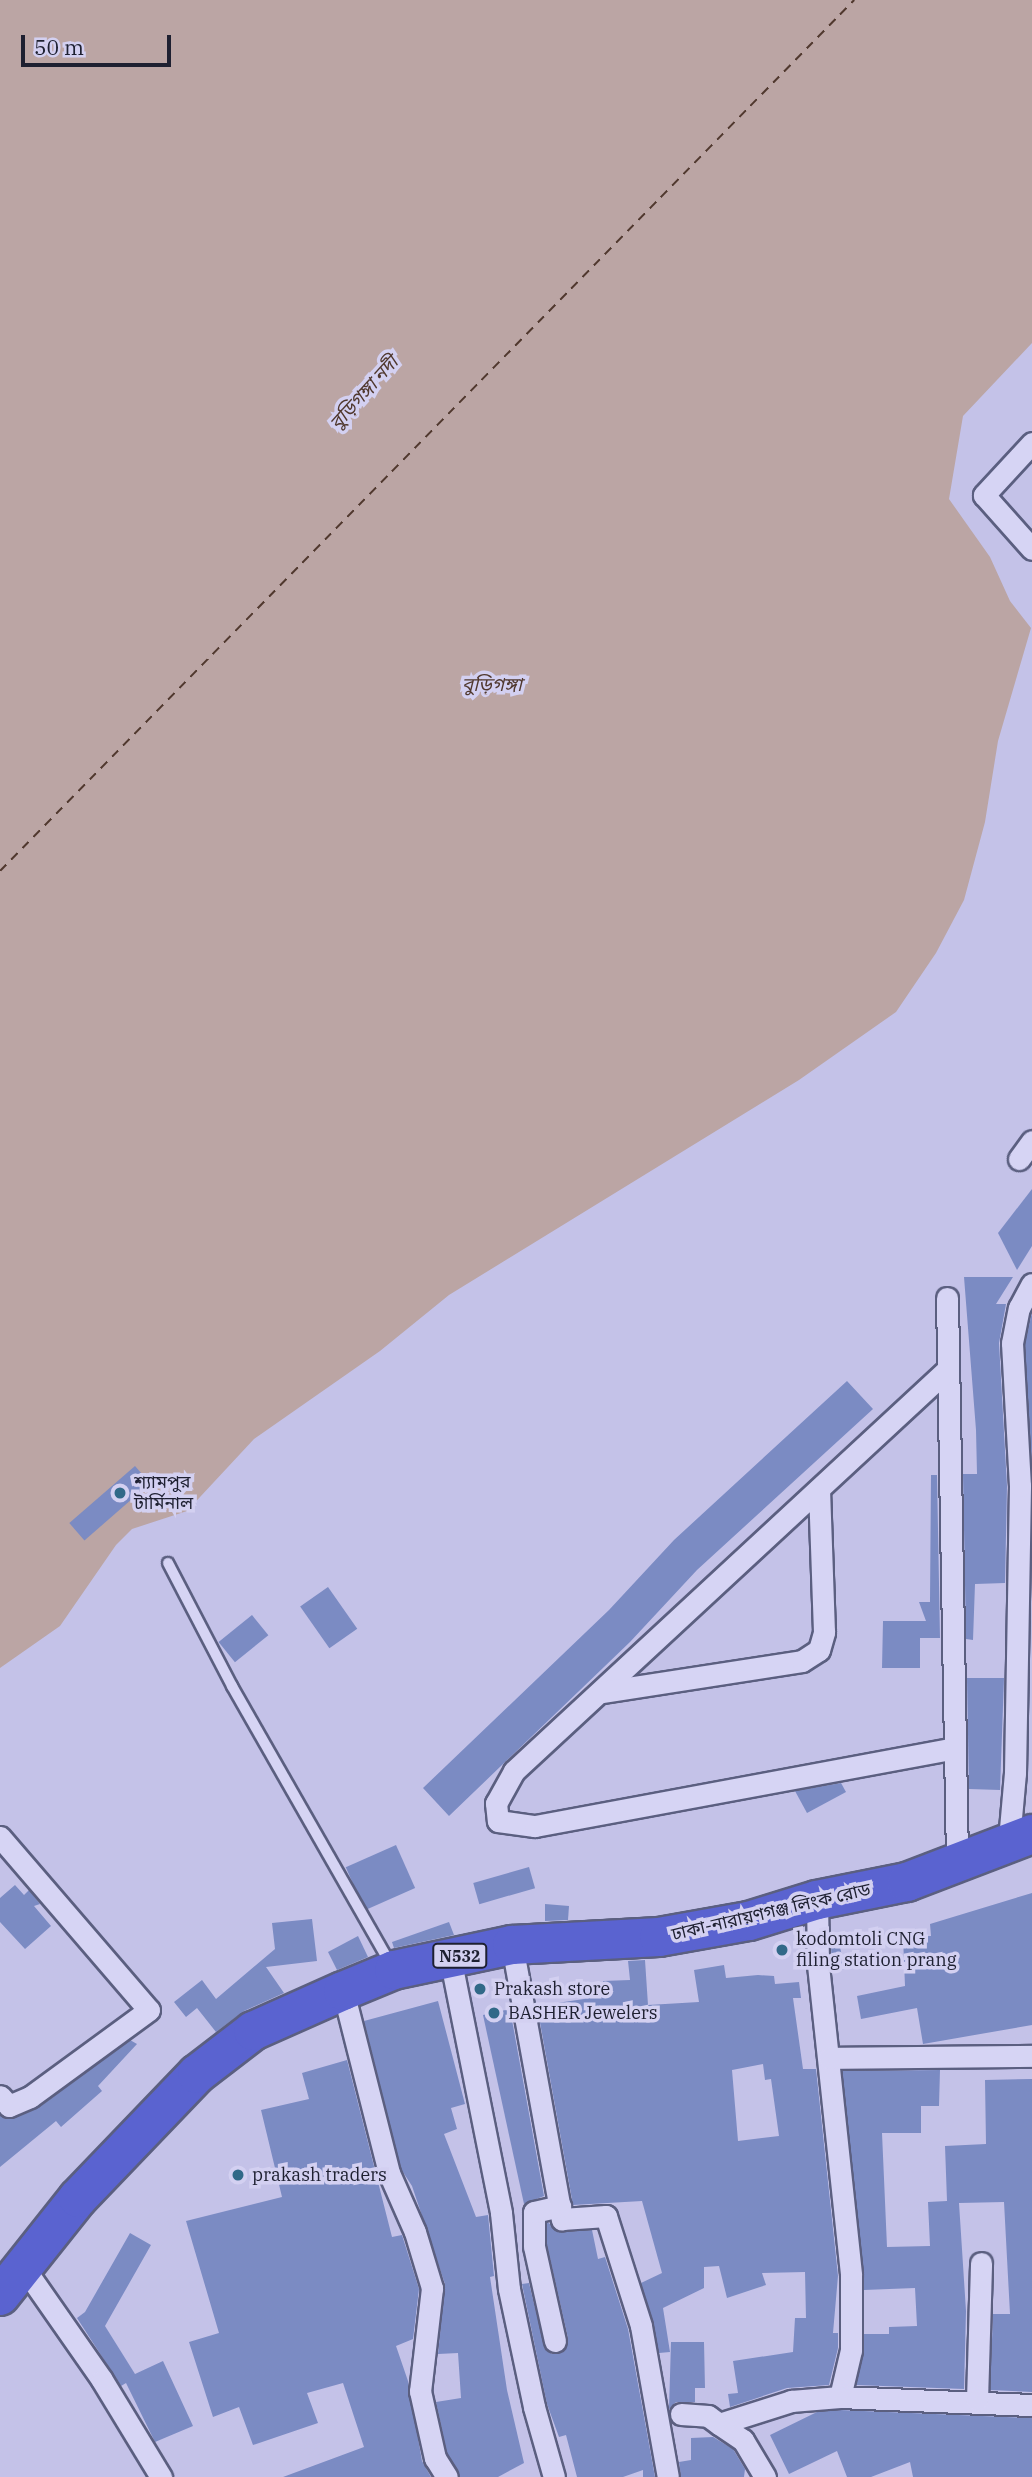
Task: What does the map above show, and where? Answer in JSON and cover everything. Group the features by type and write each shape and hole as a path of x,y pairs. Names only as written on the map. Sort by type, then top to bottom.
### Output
{"highway":[{"name":"ঢাকা-নারায়ণগঞ্জ লিংক রোড","path":"0,2297 96,2179 197,2074 253,2031 394,1970 512,1945 659,1937 749,1921 817,1900 907,1882 1021,1837"}],"street":[{"path":"1032,443 984,495 1032,549"},
{"path":"1019,1158 1032,1141"},
{"path":"1021,1837 1025,1552 1012,1343 1019,1308 1032,1284"},
{"path":"947,1298 957,1862"},
{"path":"948,1369 514,1771 496,1803 498,1821 535,1826 955,1748"},
{"path":"602,1692 802,1661 819,1650 824,1632 819,1489"},
{"path":"0,1837 149,2010 30,2097 9,2106 0,2096"},
{"path":"817,1900 818,1965 851,2275 851,2350 840,2397"},
{"path":"512,1945 562,2219 606,2216 623,2257 643,2339 668,2477"},
{"path":"450,1957 501,2213 512,2302 534,2407 554,2477"},
{"path":"343,1991 389,2173 415,2232 432,2288 420,2391 435,2458 446,2477"},
{"path":"829,2058 1032,2056"},
{"path":"555,2341 534,2246 534,2212 560,2206"},
{"path":"977,2400 981,2263"},
{"path":"24,2267 102,2379 160,2477"},
{"path":"719,2424 791,2401 840,2397 977,2400 1032,2405"},
{"path":"681,2414 708,2416 743,2440 765,2477"}],"lane":[{"path":"168,1563 232,1686 394,1970"}],"water":[{"name":"বুড়িগঙ্গা","path":"0,0 1032,0 1032,343 963,416 949,499 990,557 1010,601 1031,628 998,741 985,822 964,900 936,953 896,1012 799,1080 449,1295 380,1351 254,1439 187,1511 132,1529 116,1545 60,1626 0,1668"}],"building":[{"path":"1032,1189 1032,1246 1017,1270 998,1233"},
{"path":"964,1277 1013,1277 996,1304 1006,1304 999,1343 1007,1486 1005,1583 975,1584 973,1640 966,1639 963,1474 977,1474 976,1430"},
{"path":"1032,1312 1032,1466 1025,1344"},
{"path":"847,1381 873,1409 697,1570 630,1642 449,1816 423,1788 609,1610 674,1540"},
{"name":"শ্যামপুর টার্মিনাল","path":"135,1466 150,1483 84,1540 69,1523"},
{"path":"931,1475 937,1475 940,1638 920,1638 920,1668 882,1668 883,1621 926,1621 919,1602 930,1602"},
{"path":"328,1587 357,1629 329,1648 300,1607"},
{"path":"252,1615 268,1635 235,1662 219,1642"},
{"path":"967,1678 1004,1678 1000,1790 969,1789"},
{"path":"841,1783 846,1792 807,1813 795,1791"},
{"path":"396,1845 415,1888 365,1910 346,1867"},
{"path":"529,1867 535,1888 479,1904 473,1883"},
{"path":"15,1885 24,1895 29,1890 40,1904 34,1906 51,1926 25,1949 0,1922 0,1898"},
{"path":"1032,1893 1032,2025 923,2044 917,2008 861,2019 857,1996 905,1986 903,1937 931,1936 930,1924"},
{"path":"545,1904 569,1906 568,1920 545,1921"},
{"path":"312,1919 317,1961 266,1967 284,1993 244,2011 216,2032 197,2008 186,2017 174,2002 202,1980 216,1999 275,1949 272,1923"},
{"path":"449,1922 454,1935 394,1948 392,1942"},
{"path":"358,1936 368,1957 337,1970 328,1952"},
{"path":"839,1943 845,1969 832,1972 831,1945"},
{"path":"645,1960 648,2005 699,2002 694,1970 724,1965 726,1978 758,1975 774,1976 775,1984 799,1982 801,1998 793,1998 803,2069 816,2069 838,2276 833,2333 838,2333 838,2348 829,2385 787,2388 730,2407 728,2394 738,2393 733,2361 793,2352 795,2318 806,2318 805,2272 762,2273 766,2285 727,2298 719,2266 704,2267 704,2288 663,2308 670,2352 659,2353 641,2283 662,2273 642,2201 573,2205 537,2006 604,1996 603,1981 630,1980 628,1961","holes":["763,2064 765,2080 771,2079 779,2136 738,2141 732,2070"]},
{"path":"438,2001 465,2104 451,2108 457,2129 444,2134 476,2217 488,2215 494,2276 490,2277 507,2390 524,2463 498,2477 460,2477 447,2453 436,2402 461,2398 458,2353 438,2354 445,2284 412,2186 401,2169 364,2021"},
{"path":"510,2009 544,2196 524,2204 483,2015"},
{"path":"130,2040 137,2044 98,2086 102,2091 61,2127 56,2121 0,2167 0,2115 13,2118 38,2108"},
{"path":"347,2060 392,2237 402,2235 419,2289 413,2339 396,2346 408,2381 422,2461 431,2477 283,2477 364,2447 343,2383 307,2393 318,2423 253,2445 239,2407 213,2417 189,2342 219,2333 186,2221 282,2197 261,2110 309,2099 302,2073"},
{"path":"940,2070 939,2106 921,2106 921,2133 882,2133 887,2247 930,2246 928,2202 947,2201 945,2146 986,2144 985,2080 1032,2079 1032,2392 990,2390 993,2314 1010,2314 1004,2202 959,2203 966,2311 964,2389 856,2385 864,2334 889,2334 889,2327 917,2326 915,2288 864,2290 842,2071"},
{"path":"547,2222 562,2232 592,2230 598,2259 605,2257 628,2329 655,2477 643,2477 643,2470 623,2477 577,2477 566,2435 559,2437 547,2404 522,2284 529,2283 545,2349 552,2354 563,2351 568,2338 547,2245"},
{"path":"130,2233 151,2245 105,2326 135,2374 163,2361 193,2426 155,2442 126,2383 121,2386 77,2318 85,2312"},
{"path":"671,2342 704,2342 705,2388 695,2388 695,2402 676,2402 669,2409"},
{"path":"840,2410 1032,2418 1032,2477 913,2477 910,2462 871,2477 847,2477 837,2451 789,2474 770,2435 817,2412"},
{"path":"713,2437 733,2449 745,2469 744,2477 681,2477 679,2462 691,2460 691,2438"}],"ferry route":[{"path":"0,871 854,0"}],"place":[{"name":"শ্যামপুর টার্মিনাল","path":"120,1493"},
{"name":"kodomtoli CNG filing station prang","path":"782,1950"},
{"name":"Prakash store","path":"480,1989"},
{"name":"BASHER Jewelers","path":"494,2013"},
{"name":"prakash traders","path":"238,2175"}],"water label":[{"name":"বুড়িগঙ্গা নদী","path":"364,393"}]}
